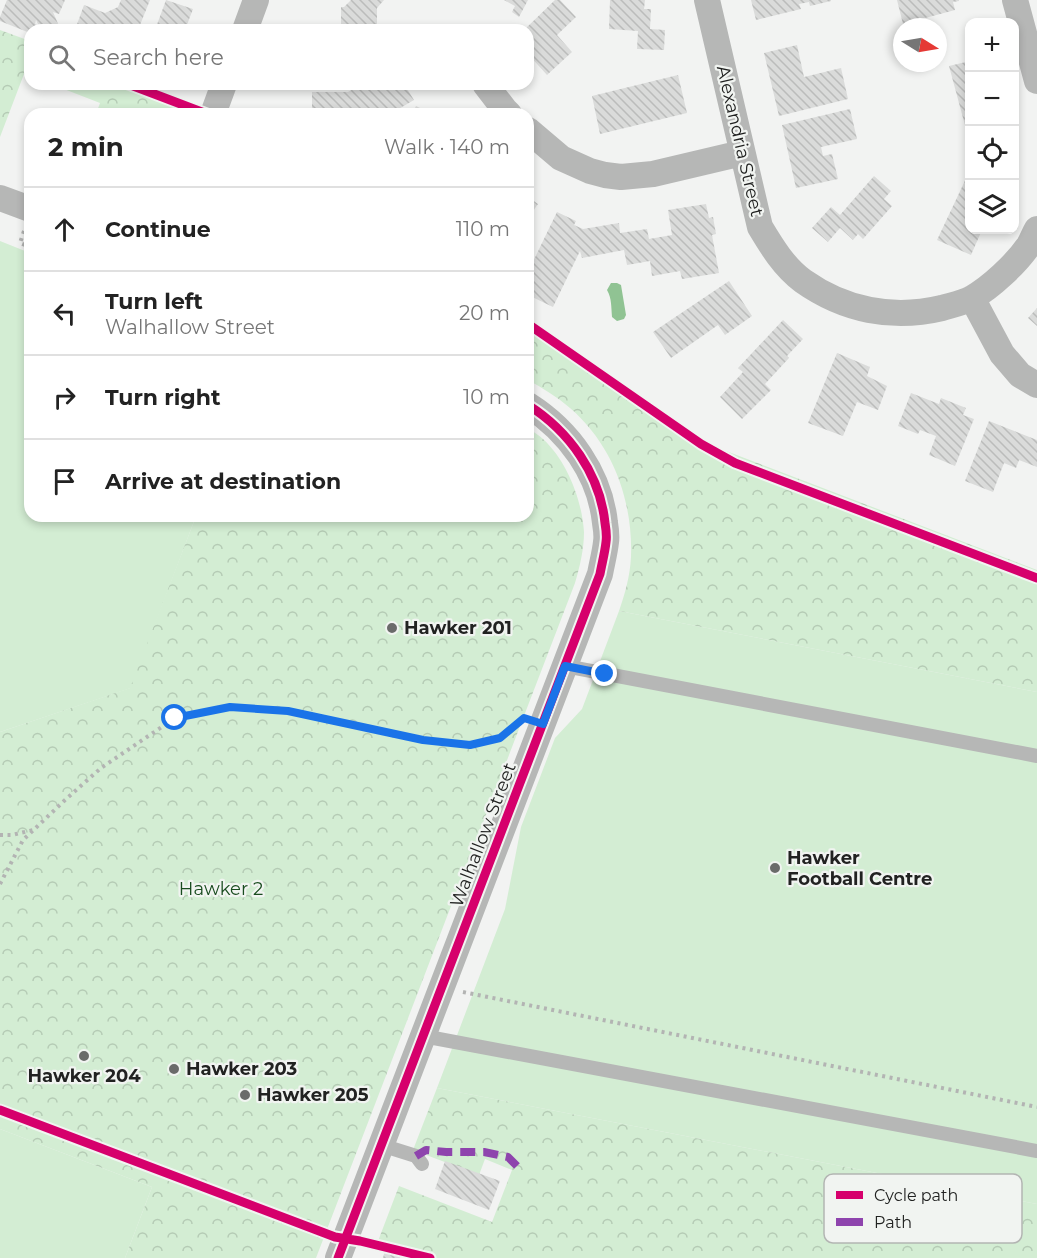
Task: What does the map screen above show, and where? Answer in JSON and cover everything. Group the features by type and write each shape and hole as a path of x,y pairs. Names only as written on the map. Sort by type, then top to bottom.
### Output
{"street":[{"path":"247,24 256,0"},
{"name":"Alexandria Street","path":"707,0 760,227 777,255 801,280 832,298 867,310 885,313 921,313 972,298 1004,274 1029,245 1037,229"},
{"path":"1015,0 1037,81"},
{"path":"215,108 222,90"},
{"path":"490,90 503,108"},
{"path":"534,135 561,158 590,171 621,177 653,174 742,153"},
{"path":"0,198 24,207"},
{"path":"972,298 1002,354 1020,375 1037,385"},
{"name":"Walhallow Street","path":"338,1258 600,574 607,540 603,506 598,488 581,455 556,426 534,409"}],"lane":[{"path":"565,666 1037,756"},
{"path":"423,1036 1037,1151"},
{"path":"381,1145 416,1156 422,1164"}],"path":[{"path":"0,884 23,840 101,768 175,718 230,707 288,711 423,740 470,745 500,738 524,718 543,724"},
{"path":"0,835 34,830"},
{"path":"442,988 1037,1107"}],"green space":[{"path":"0,30 24,39 24,74 0,137"},
{"path":"66,90 156,90 192,104 191,108 98,108 100,103"},
{"path":"0,241 24,251 24,522 194,522 131,688 0,732"},
{"path":"534,323 708,444 1037,570 1037,692 619,611 627,585 631,557 631,536 624,495 609,457 598,439 570,408 534,383"},
{"name":"Hawker 2","path":"534,432 552,448 572,482 580,507 584,532 575,583 316,1258 125,1258 152,1187 0,1129 0,732 130,688 194,522 534,522"},
{"name":"Hawker Football Centre","path":"619,611 1037,692 1037,1204 1022,1201 1022,1174 882,1174 437,1088 505,909 521,827 555,738 582,709"},
{"path":"437,1088 882,1174 824,1174 824,1243 1022,1243 1022,1201 1037,1204 1037,1258 410,1258 375,1249 399,1186 492,1222 512,1170 485,1159 479,1175 413,1150"},
{"path":"0,1129 152,1187 125,1258 0,1258"}],"shaded area":[{"path":"611,283 621,285 626,315 624,319 617,321 612,317 611,300 607,290"}],"building":[{"path":"7,0 65,0 59,14 53,12 58,24 38,24 36,20 35,24 24,24 24,31 0,21"},
{"path":"121,0 150,0 140,24 77,24 84,5 105,13 118,7"},
{"path":"166,0 193,9 187,24 157,24"},
{"path":"351,0 384,0 377,8 377,24 341,24 341,7"},
{"path":"504,0 528,0 519,17 512,12 515,6"},
{"path":"555,0 560,0 576,17 557,35 572,52 547,75 534,61 534,24 530,24"},
{"path":"610,0 645,0 644,9 651,9 650,29 665,30 664,50 637,49 638,31 609,29"},
{"path":"751,0 831,1 810,6 809,2 799,4 801,9 756,20"},
{"path":"897,0 959,0 953,2 955,10 925,18 902,18"},
{"path":"797,45 804,77 841,68 848,99 779,116 764,53"},
{"path":"965,62 965,125 949,66"},
{"path":"678,75 687,113 600,134 592,96"},
{"path":"352,90 408,90 414,100 400,108 312,108 312,92 348,92"},
{"path":"850,109 857,139 821,147 823,156 832,154 838,179 796,188 782,125"},
{"path":"874,176 891,191 884,199 892,206 863,239 858,234 853,240 840,228 828,242 812,228 831,207 840,215"},
{"path":"965,181 965,234 980,234 971,255 937,240"},
{"path":"706,204 709,218 713,217 716,234 712,235 719,273 682,279 680,271 652,276 650,261 627,265 624,250 582,258 580,251 553,307 534,298 534,260 557,212 576,221 574,225 583,229 619,223 620,233 647,229 649,239 672,235 668,210"},
{"path":"729,281 752,316 725,335 718,325 671,358 653,332"},
{"path":"1037,308 1037,326 1028,318"},
{"path":"783,320 803,339 765,384 771,390 742,419 720,397 743,372 738,368"},
{"path":"837,353 870,367 867,376 887,386 878,410 857,402 843,436 808,423"},
{"path":"911,393 939,404 941,398 966,408 963,415 974,419 955,466 929,455 936,436 920,430 918,434 898,426"},
{"path":"989,421 1037,440 1037,467 1019,460 1016,468 1004,463 993,492 965,481"},
{"path":"445,1161 500,1181 489,1210 435,1189"},
{"path":"385,1250 401,1254 400,1258 383,1258"}],"marked path":[{"path":"416,1156 426,1150 484,1152 508,1157 519,1168"}],"cycle path":[{"path":"144,90 191,108"},
{"path":"534,328 701,444 735,463 1037,578"},
{"path":"338,1258 600,574 606,535 597,488 580,455 569,441 534,409"},
{"path":"0,1110 335,1237 430,1258"}],"place":[{"name":"Hawker 201","path":"392,628"},
{"name":"Hawker Football Centre","path":"775,868"},
{"name":"Hawker 204","path":"84,1056"},
{"name":"Hawker 203","path":"174,1069"},
{"name":"Hawker 205","path":"245,1095"}],"route":[{"path":"175,718 230,707 288,711 423,740 470,745 500,738 524,718 543,724 565,666 605,674"}]}
